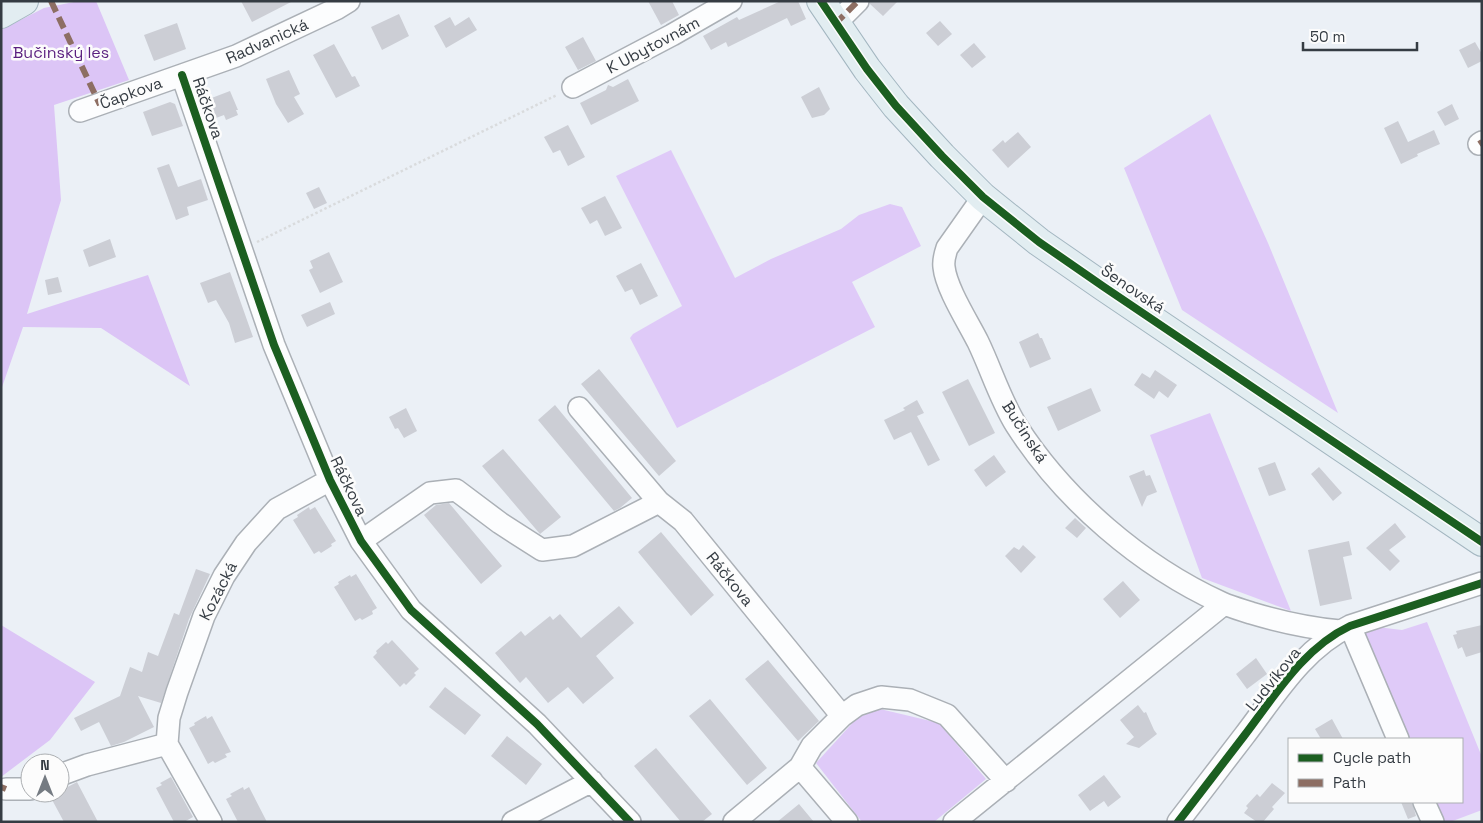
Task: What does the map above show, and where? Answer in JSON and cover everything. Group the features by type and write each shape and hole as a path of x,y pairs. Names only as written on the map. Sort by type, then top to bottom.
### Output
{"main road":[{"path":"1,14 24,1"},
{"name":"Šenovská","path":"820,1 896,106 983,197 1039,242 1104,287 1482,542"}],"street":[{"name":"Radvanická","path":"182,74 236,56 336,9 349,1"},
{"name":"K Ubytovnám","path":"573,88 672,36 732,1"},
{"path":"835,24 858,1"},
{"name":"Čapkova","path":"80,111 182,74"},
{"name":"Ráčkova","path":"182,74 274,345 330,480 361,542 412,610 538,724 630,822"},
{"name":"Bučinská","path":"983,197 947,248 944,258 944,269 1016,424 1056,479 1114,533 1160,567 1224,604 1283,623 1345,629"},
{"path":"579,408 659,502"},
{"name":"Kozácká","path":"167,744 169,718 177,692 204,616 224,576 246,543 278,509 330,480"},
{"name":"Ráčkova","path":"361,542 430,493 456,490 500,523 542,550 573,546 659,502 683,521 842,716"},
{"name":"Ludvíkova","path":"1178,822 1288,679 1312,652 1330,637 1345,629 1482,583"},
{"path":"954,822 1224,604"},
{"path":"1345,629 1398,738"},
{"path":"734,822 800,767 812,746 842,716 857,705 881,697 910,700 947,715 1006,781"},
{"path":"70,771 167,744 211,822"},
{"path":"800,767 847,822"},
{"path":"514,822 592,781"},
{"path":"6,789 20,789"},
{"path":"1424,803 1433,822"}],"path":[{"path":"242,249 573,88"}],"shaded area":[{"path":"1210,114 1268,243 1338,413 1182,310 1124,168"},
{"path":"671,150 735,278 771,259 841,229 859,215 890,204 902,207 921,246 852,282 875,327 677,428 630,338 633,334 682,306 616,176"},
{"path":"1210,413 1291,611 1202,578 1150,435"},
{"path":"1427,622 1482,757 1482,810 1450,822 1433,822 1425,803 1463,803 1463,738 1400,738 1358,633 1377,627 1402,630"},
{"path":"880,709 939,723 986,779 934,822 862,822 816,763 857,718"}],"green space":[{"name":"Bučinský les","path":"79,1 96,1 129,80 54,105 61,200 27,314 148,275 190,386 101,328 23,327 1,390 1,30 44,8"},
{"path":"1,625 95,682 50,740 33,753 20,753 20,763 1,777"}],"building":[{"path":"241,1 293,1 252,22"},
{"path":"648,1 672,1 679,15 661,25"},
{"path":"781,1 798,1 806,19 791,26 787,18 728,47 726,42 711,50 703,36 737,17 739,20"},
{"path":"870,1 898,1 883,16 870,4"},
{"path":"399,14 409,36 382,50 371,27"},
{"path":"450,17 455,26 469,17 477,30 446,48 434,26"},
{"path":"940,21 952,34 938,46 926,33"},
{"path":"177,23 186,49 154,61 144,35"},
{"path":"583,37 596,61 578,70 565,47"},
{"path":"1475,42 1482,54 1482,61 1468,68 1459,50"},
{"path":"974,43 986,57 972,68 960,55"},
{"path":"334,44 352,77 355,76 360,86 336,98 313,55"},
{"path":"289,70 300,94 294,97 304,114 288,123 276,104 266,79"},
{"path":"628,79 639,101 591,125 580,103 606,90 608,85 613,87"},
{"path":"819,87 830,109 824,115 812,118 801,97"},
{"path":"230,91 238,110 236,110 238,115 226,120 224,115 216,118 209,99"},
{"path":"170,102 175,104 183,126 152,136 143,112"},
{"path":"1452,104 1459,119 1445,126 1437,112"},
{"path":"1398,121 1408,142 1434,130 1440,144 1417,154 1418,156 1401,164 1384,128"},
{"path":"568,125 585,157 568,166 560,150 553,153 544,137"},
{"path":"1018,132 1031,147 1008,168 992,150 1003,140 1005,143"},
{"path":"169,164 178,187 201,179 208,200 187,207 189,215 176,220 157,168"},
{"path":"319,187 327,203 314,209 306,193"},
{"path":"605,196 622,228 605,236 597,220 590,224 581,208"},
{"path":"110,239 116,257 89,267 83,250"},
{"path":"329,252 343,282 320,293 309,270 313,268 310,261"},
{"path":"641,263 658,296 640,305 632,289 625,292 616,276"},
{"path":"230,272 253,337 235,343 229,323 216,300 208,303 200,283"},
{"path":"58,277 62,292 48,295 45,280"},
{"path":"330,302 335,314 307,327 301,315"},
{"path":"1038,333 1051,359 1030,368 1019,342"},
{"path":"599,369 676,461 659,476 581,384"},
{"path":"1155,370 1177,385 1168,398 1159,391 1154,399 1134,385 1142,373 1150,378"},
{"path":"968,379 995,433 969,446 942,392"},
{"path":"1091,388 1101,411 1058,431 1047,407"},
{"path":"917,400 924,413 917,416 940,460 928,466 911,432 894,440 884,420 905,410 903,408"},
{"path":"555,405 632,498 620,508 614,511 538,420"},
{"path":"406,408 417,431 404,438 398,428 395,429 389,417"},
{"path":"503,449 561,517 540,534 482,466"},
{"path":"994,455 1006,472 986,487 974,470"},
{"path":"1275,462 1286,490 1269,496 1258,468"},
{"path":"1319,467 1342,493 1333,501 1311,474"},
{"path":"1144,470 1146,476 1150,475 1157,492 1147,496 1142,507 1129,476"},
{"path":"449,503 502,566 481,584 424,515 436,505"},
{"path":"309,507 310,510 315,507 336,541 321,553 319,551 314,554 293,520"},
{"path":"1075,518 1086,528 1077,538 1065,528"},
{"path":"1395,523 1406,537 1389,550 1400,561 1390,571 1366,548"},
{"path":"661,532 714,595 691,616 638,552"},
{"path":"1349,541 1352,555 1343,557 1352,599 1320,606 1308,550"},
{"path":"1023,545 1036,557 1021,573 1005,556 1014,547 1019,550"},
{"path":"196,569 210,574 189,619 161,703 138,696 154,727 124,742 111,746 99,722 81,731 74,718 120,696 130,667 142,672 148,652 158,656 174,613 179,615"},
{"path":"356,574 377,608 372,611 373,614 362,620 360,618 355,621 334,587 339,584 338,582 350,575 351,577"},
{"path":"1123,581 1140,600 1120,618 1103,599"},
{"path":"619,606 634,623 596,656 614,678 583,704 568,687 548,703 526,677 520,683 495,653 521,631 525,636 550,616 553,620 560,614 581,638"},
{"path":"1482,625 1482,652 1466,657 1462,647 1458,649 1453,635 1457,634 1456,631"},
{"path":"392,640 419,669 406,685 404,683 400,687 373,657 377,653 376,651 386,642 388,644"},
{"path":"1256,658 1267,674 1247,689 1236,674"},
{"path":"768,660 819,721 798,741 745,679"},
{"path":"445,687 481,715 465,735 429,707"},
{"path":"710,699 767,768 747,785 689,716"},
{"path":"1138,705 1144,713 1146,712 1157,734 1139,748 1126,744 1134,737 1120,720"},
{"path":"206,716 207,719 212,716 231,752 225,754 227,757 208,764 189,728"},
{"path":"1332,719 1342,738 1320,738 1315,729"},
{"path":"507,736 542,764 526,785 491,756"},
{"path":"656,748 712,814 702,822 681,822 634,766"},
{"path":"1104,775 1121,797 1108,807 1104,801 1090,811 1078,795"},
{"path":"171,777 193,817 184,822 174,822 156,788 162,785 160,783"},
{"path":"77,782 98,822 64,822 54,803 70,803 70,786"},
{"path":"1272,783 1285,793 1272,807 1274,809 1263,822 1257,822 1244,813 1248,808 1246,806 1257,794 1260,797"},
{"path":"243,787 244,790 249,787 267,822 238,822 226,799 232,796 230,794"},
{"path":"1401,803 1412,803 1416,816 1408,819"},
{"path":"799,804 814,822 777,822"}],"marked path":[{"path":"51,1 100,105"},
{"path":"835,24 858,1"},
{"path":"1,787 6,789"}],"cycle path":[{"path":"821,1 867,69 896,106 983,197 1039,242 1104,287 1482,542"},
{"path":"182,75 274,345 330,480 361,541 411,610 537,724 630,822"},
{"path":"1178,822 1278,690 1304,660 1333,635 1350,626 1482,583"}]}
